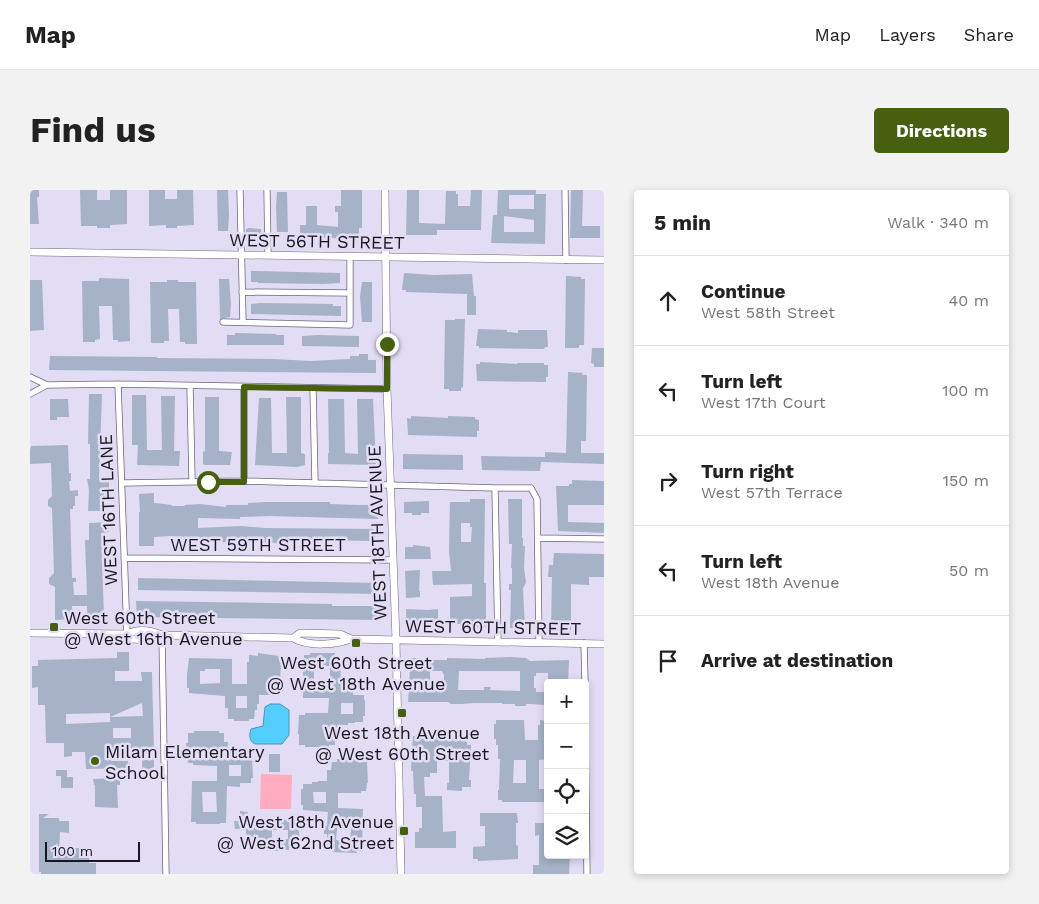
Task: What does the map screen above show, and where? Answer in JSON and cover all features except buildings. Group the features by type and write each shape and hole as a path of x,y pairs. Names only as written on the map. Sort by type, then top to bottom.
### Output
{"street":[{"path":"240,190 243,322"},
{"path":"267,190 268,255"},
{"name":"WEST 18TH AVENUE","path":"385,190 387,389 396,640 401,874"},
{"path":"565,190 566,260"},
{"name":"WEST 56TH STREET","path":"30,252 604,260"},
{"path":"223,322 350,325 350,257"},
{"path":"242,292 350,293"},
{"path":"30,378 47,385 118,384 387,389"},
{"name":"WEST 16TH LANE","path":"118,384 127,634"},
{"path":"30,394 47,385"},
{"path":"190,386 192,482"},
{"path":"244,387 244,482"},
{"path":"313,388 314,483"},
{"path":"123,483 244,482 532,488 537,499 538,642"},
{"path":"495,488 498,642"},
{"path":"538,538 604,539"},
{"name":"WEST 59TH STREET","path":"124,558 392,560"},
{"name":"WEST 60TH STREET","path":"30,633 127,634 132,639 150,640 162,635 293,638 300,633 340,634 351,639 604,644"},
{"path":"162,635 166,874"},
{"path":"584,643 584,679"},
{"path":"585,724 587,874"}],"shaded area":[{"path":"261,774 292,775 291,809 260,809"}],"water":[{"path":"270,704 280,704 289,710 289,735 282,744 255,744 250,738 251,729 263,726 265,707"}],"place":[{"name":"West 60th Street @ West 16th Avenue","path":"54,627"},
{"name":"West 60th Street @ West 18th Avenue","path":"356,643"},
{"name":"West 18th Avenue @ West 60th Street","path":"402,713"},
{"name":"Milam Elementary School","path":"95,761"},
{"name":"West 18th Avenue @ West 62nd Street","path":"404,831"}],"route":[{"path":"208,482 244,482 244,387 387,389 387,344"}]}
